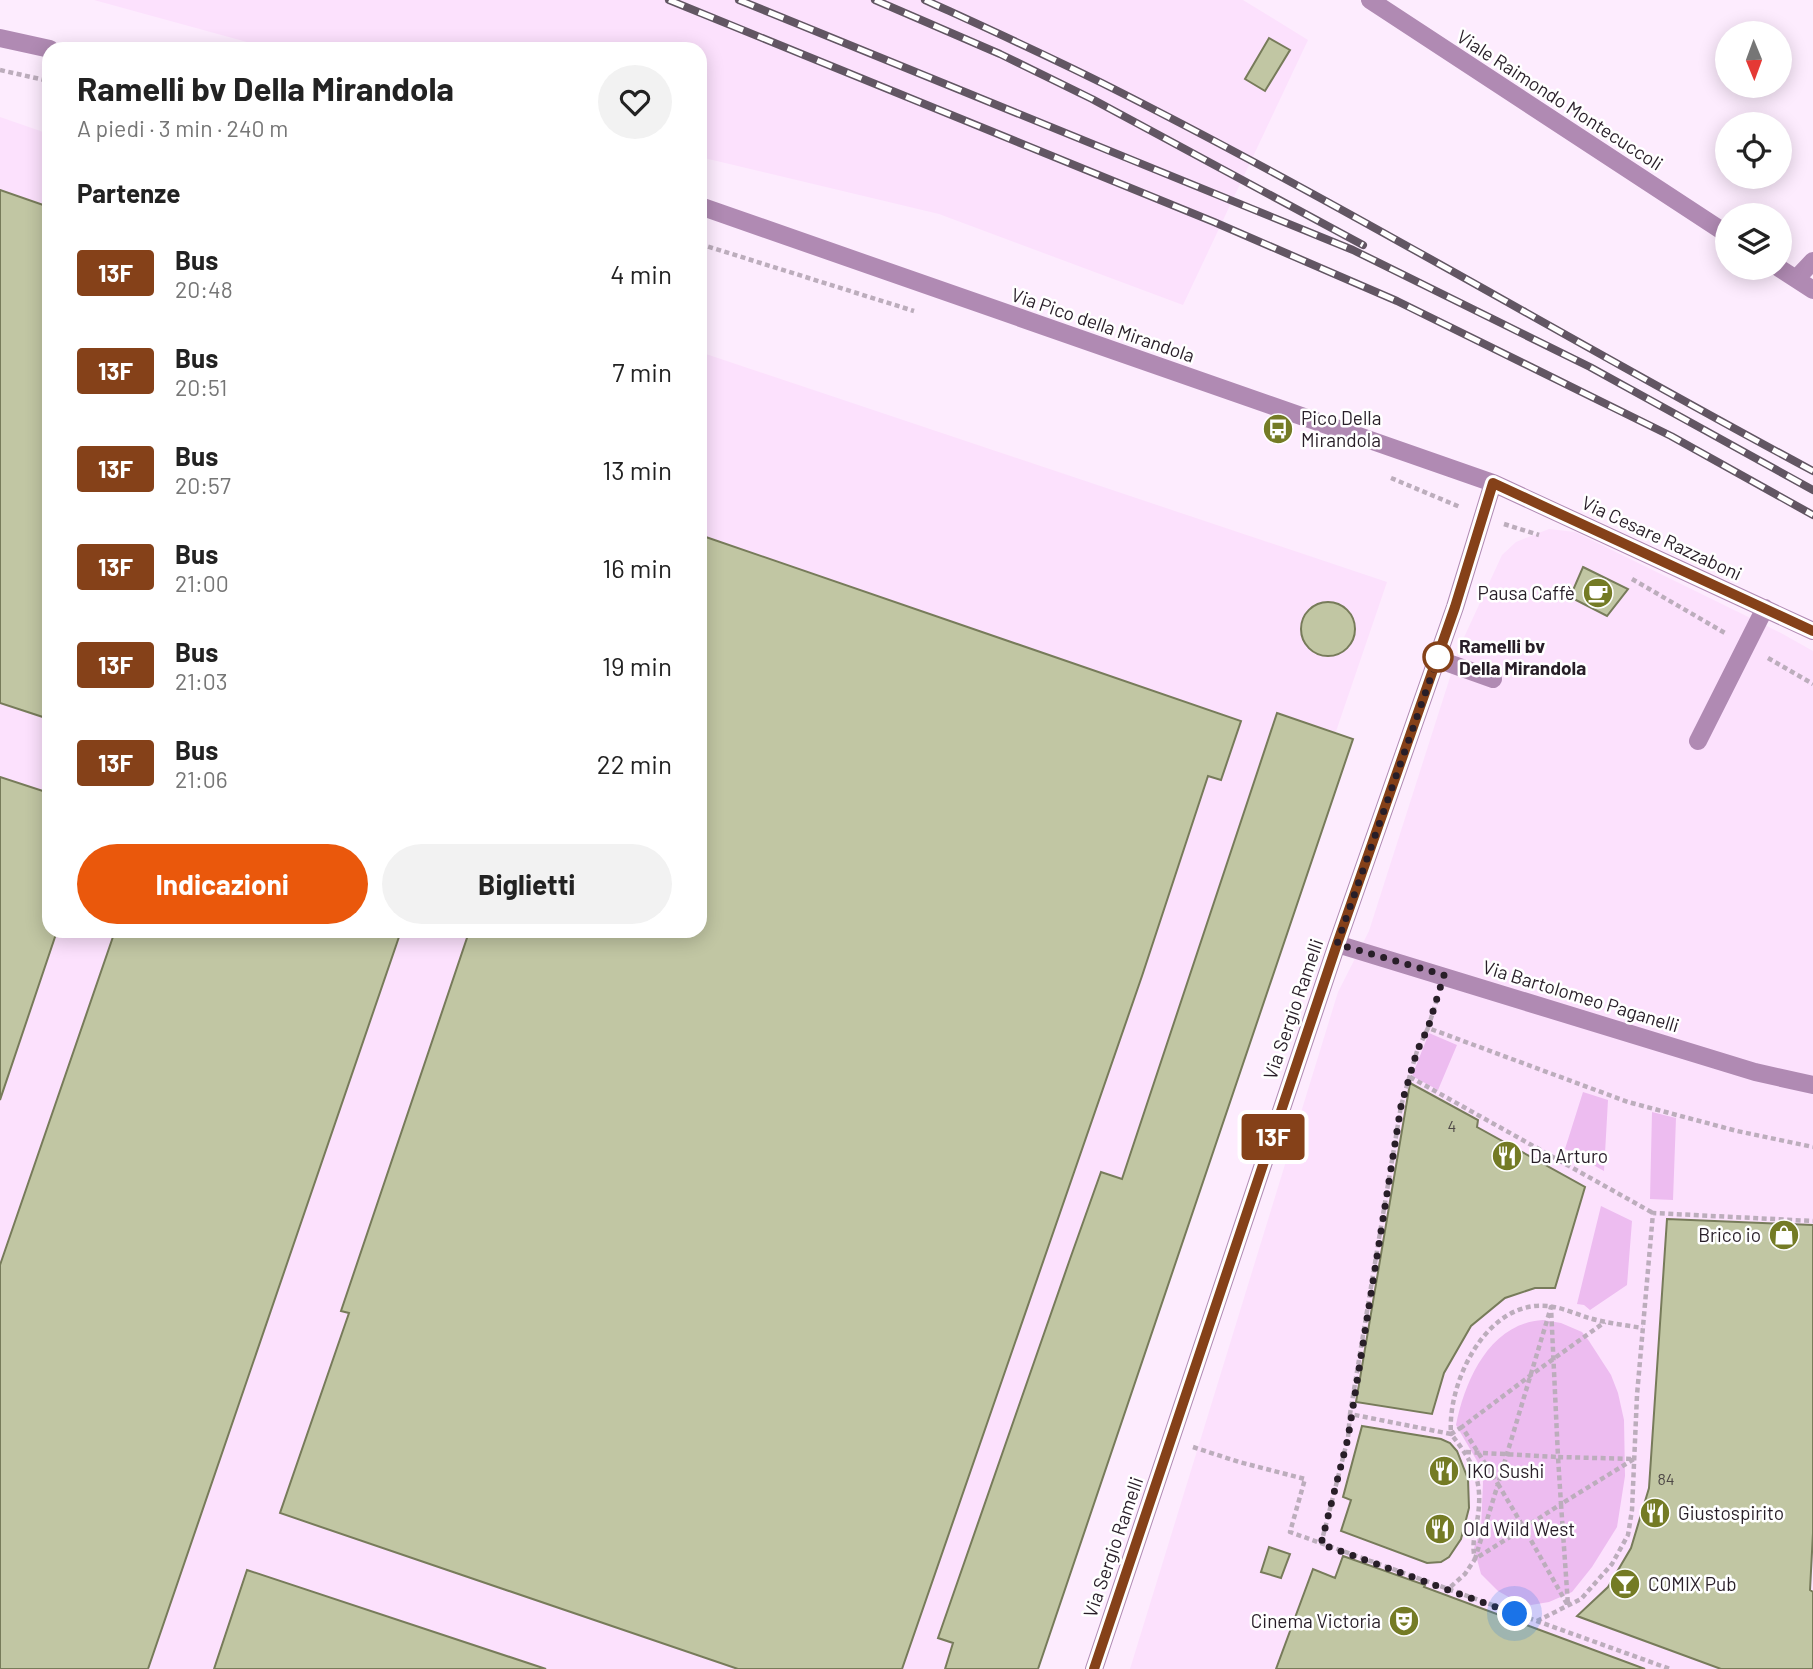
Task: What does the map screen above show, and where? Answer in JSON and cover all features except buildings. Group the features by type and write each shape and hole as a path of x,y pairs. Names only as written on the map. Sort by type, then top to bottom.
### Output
{"street":[{"name":"Viale Raimondo Montecuccoli","path":"1370,0 1715,226"},
{"path":"0,38 42,47"},
{"name":"Via Pico della Mirandola","path":"707,208 1493,483"},
{"path":"1796,279 1813,261"},
{"path":"1792,276 1813,290"},
{"name":"Via Sergio Ramelli","path":"1094,1669 1337,944 1455,607 1493,483"},
{"name":"Via Cesare Razzaboni","path":"1493,483 1813,631"},
{"path":"1698,741 1765,608"},
{"path":"1437,659 1493,679"},
{"name":"Via Bartolomeo Paganelli","path":"1337,944 1755,1072 1813,1085"}],"path":[{"path":"0,70 42,79"},
{"path":"707,246 921,314"},
{"path":"1380,473 1481,516 1541,536"},
{"path":"1622,573 1813,684"},
{"path":"1321,1544 1348,1438 1401,1106 1444,975"},
{"path":"1428,1028 1628,1102 1737,1131 1813,1147"},
{"path":"1409,1077 1653,1213 1813,1221"},
{"path":"1537,1622 1581,1599 1612,1564 1628,1535 1653,1213"},
{"path":"1475,1559 1472,1548 1479,1491 1475,1467 1451,1434 1450,1416 1459,1383 1472,1354 1490,1327 1518,1308 1551,1307 1605,1322 1642,1328"},
{"path":"1551,1307 1568,1605"},
{"path":"1447,1590 1465,1574 1475,1559 1551,1307"},
{"path":"1350,1414 1451,1434 1605,1322"},
{"path":"1462,1427 1568,1605"},
{"path":"1171,1440 1239,1462 1305,1479 1290,1532 1670,1669"},
{"path":"1466,1452 1634,1459"},
{"path":"1475,1559 1634,1459"}],"shaded area":[{"path":"94,0 1243,0 1308,40 1183,305 939,214 707,159 707,42 247,42"},
{"path":"0,117 42,132 42,938 707,938 707,354 1387,582 1016,1669 0,1669"},
{"path":"1549,529 1575,532 1813,651 1813,1669 1130,1669 1338,992 1369,931 1460,646 1502,555 1516,542"},
{"path":"1429,1033 1457,1045 1438,1090 1412,1076"},
{"path":"1583,1092 1608,1100 1604,1171 1565,1149"},
{"path":"1652,1112 1676,1118 1673,1200 1650,1199"},
{"path":"1601,1206 1632,1221 1627,1285 1590,1310 1577,1304"},
{"path":"1543,1320 1561,1323 1582,1332 1611,1375 1624,1420 1625,1476 1617,1527 1592,1567 1572,1592 1549,1602 1531,1605 1498,1591 1481,1574 1474,1548 1481,1529 1483,1482 1480,1466 1456,1425 1466,1390 1483,1357 1508,1331"}],"railway":[{"path":"669,0 1214,222 1397,301 1671,436 1813,515"},
{"path":"739,0 1353,250 1590,367 1813,490"},
{"path":"875,0 1000,54 1092,99 1363,245"},
{"path":"925,0 1080,72 1192,129 1813,471"}],"bus line":[{"name":"13F","path":"1094,1669 1337,944 1455,607 1493,483 1813,631"}],"place":[{"name":"Pico Della Mirandola","path":"1278,429"},
{"name":"Pausa Caffè","path":"1598,593"},
{"name":"Ramelli bv Della Mirandola","path":"1438,657"},
{"name":"Da Arturo","path":"1507,1156"},
{"name":"Brico io","path":"1784,1235"},
{"name":"IKO Sushi","path":"1444,1471"},
{"name":"Giustospirito","path":"1655,1513"},
{"name":"Old Wild West","path":"1440,1529"},
{"name":"COMIX Pub","path":"1625,1584"},
{"name":"Cinema Victoria","path":"1404,1621"}],"route":[{"path":"1438,657 1337,944 1444,975 1401,1106 1348,1438 1321,1544 1515,1614"}]}
